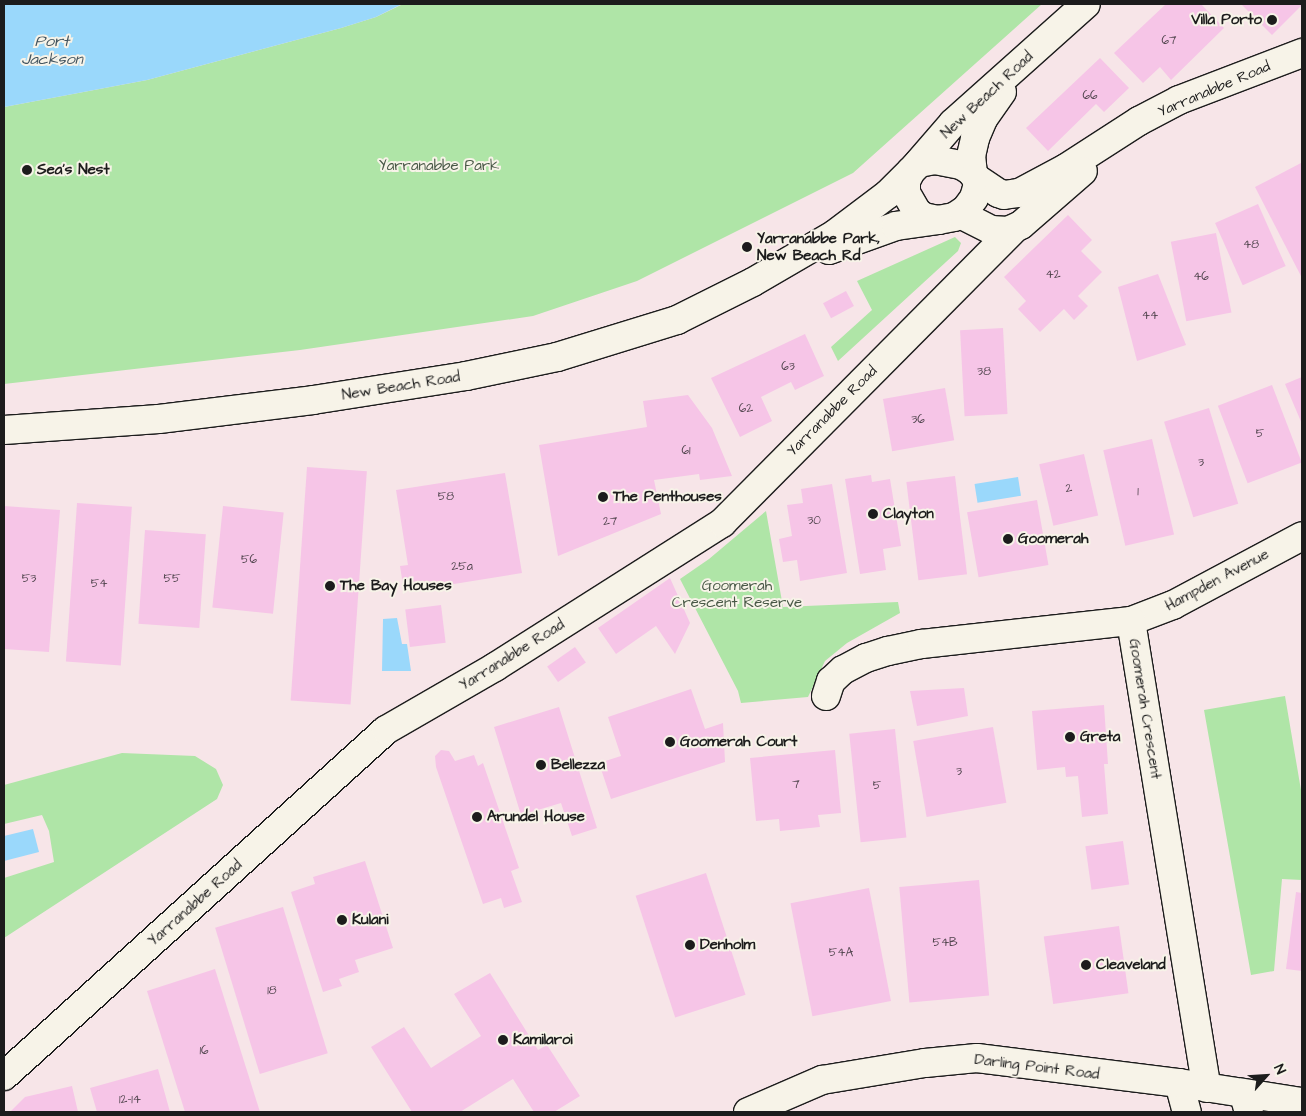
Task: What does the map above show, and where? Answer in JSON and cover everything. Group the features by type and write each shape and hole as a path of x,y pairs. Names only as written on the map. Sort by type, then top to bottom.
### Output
{"street":[{"name":"New Beach Road","path":"4,430 159,419 313,400 466,376 557,357 677,320 780,268 835,234 864,213 913,169 953,123 1086,4"},
{"name":"New Beach Road","path":"982,182 971,156 975,138 983,119 1007,84 1040,46"},
{"name":"Yarranabbe Road","path":"982,182 1004,195 1019,193 1066,168 1128,128 1179,100 1302,53"},
{"name":"Yarranabbe Road","path":"4,1076 386,730 501,663 722,523 1014,229 1072,181 1128,128"},
{"path":"935,160 961,165 1008,206 1014,229 998,232 949,217 924,217 917,212 905,186 913,169 924,162 935,160"},
{"path":"949,217 974,198 978,184 982,182"},
{"name":"New Beach Road","path":"780,268 890,228 949,217"},
{"name":"Hampden Avenue","path":"1131,622 1173,604 1302,536"},
{"name":"Goomerah Crescent","path":"826,696 831,682 843,670 866,658 888,651 922,644 1131,622 1207,1088"},
{"name":"Darling Point Road","path":"748,1112 822,1080 924,1062 977,1058 1179,1083 1207,1088 1246,1103 1302,1102"},
{"path":"1179,1083 1187,1112"}],"green space":[{"name":"Yarranabbe Park","path":"403,4 1042,4 853,173 637,281 533,316 300,350 4,384 4,107 147,80 341,28 376,17"},
{"path":"955,237 961,243 958,251 838,361 831,347 872,310 857,281"},
{"name":"Goomerah Crescent Reserve","path":"766,511 783,607 898,602 900,613 847,643 825,661 808,697 741,703 738,691 680,579 709,559"},
{"path":"1285,696 1302,796 1302,880 1282,879 1274,971 1251,975 1204,710"},
{"path":"122,753 195,756 216,769 223,785 217,799 4,938 4,878 54,862 49,831 42,815 4,824 4,785"}],"water":[{"name":"Port Jackson","path":"4,4 402,4 376,17 341,28 147,80 4,107"},
{"path":"1018,477 1021,496 978,503 975,484"},
{"path":"397,618 402,644 407,644 411,671 382,671 383,619"},
{"path":"33,829 39,852 4,861 4,836"}],"building":[{"path":"1166,4 1201,4 1224,28 1171,80 1160,67 1143,83 1114,53"},
{"name":"Villa Porto","path":"1241,4 1302,4 1302,5 1272,35"},
{"path":"1100,58 1129,88 1104,112 1096,104 1048,151 1026,128"},
{"path":"1301,163 1302,165 1302,278 1255,187"},
{"path":"1258,204 1286,266 1243,285 1215,223"},
{"path":"1068,215 1092,240 1081,251 1102,272 1078,296 1088,306 1074,320 1064,309 1040,332 1018,309 1026,301 1004,277"},
{"path":"1216,233 1231,313 1186,321 1171,242"},
{"path":"1158,274 1186,345 1137,361 1118,287"},
{"path":"846,291 854,306 831,318 823,303"},
{"path":"1003,328 1008,414 965,416 960,330"},
{"path":"805,334 824,376 795,390 791,382 761,397 772,421 740,437 711,378"},
{"path":"1302,377 1302,424 1285,384"},
{"path":"1272,385 1302,462 1248,483 1218,406"},
{"path":"945,388 954,440 892,451 883,399"},
{"name":"The Penthouses","path":"688,395 712,428 732,476 700,480 699,474 654,480 661,514 558,556 539,445 647,427 643,401"},
{"path":"1209,408 1238,504 1193,517 1164,422"},
{"path":"1152,439 1174,534 1125,546 1103,450"},
{"path":"1084,454 1098,515 1053,526 1039,464"},
{"name":"The Bay Houses","path":"307,467 367,471 351,705 291,700"},
{"path":"505,473 522,573 404,592 400,566 408,565 396,490"},
{"name":"Clayton","path":"871,475 872,482 890,479 901,546 883,549 886,570 860,574 845,479"},
{"path":"955,476 967,574 918,580 906,482"},
{"path":"832,484 847,573 800,581 797,560 783,562 779,539 792,536 787,505 803,503 801,489"},
{"name":"Goomerah","path":"1037,500 1048,565 979,577 967,512"},
{"path":"77,503 132,507 121,665 66,662"},
{"path":"4,506 60,510 49,652 4,649"},
{"path":"223,506 284,512 273,614 212,607"},
{"path":"145,530 206,534 199,628 138,624"},
{"path":"670,578 690,623 675,654 656,626 616,654 598,628"},
{"path":"441,605 446,643 410,647 405,609"},
{"path":"575,647 586,663 558,682 547,667"},
{"path":"964,688 968,716 917,726 910,691"},
{"name":"Goomerah Court","path":"691,689 705,729 723,723 725,762 611,799 599,763 621,756 608,717"},
{"name":"Greta","path":"1104,705 1108,764 1104,764 1108,814 1082,817 1078,776 1066,777 1065,767 1037,770 1032,711"},
{"name":"Bellezza","path":"559,707 597,828 572,836 561,803 521,815 494,727"},
{"path":"993,727 1006,803 927,817 913,741"},
{"path":"895,729 906,837 861,842 849,734"},
{"name":"Arundel House","path":"441,750 449,751 455,761 474,755 478,766 483,763 519,868 511,871 522,902 504,908 501,898 483,904 436,767 435,756"},
{"path":"835,750 841,813 818,815 820,827 780,831 779,819 756,821 750,758"},
{"path":"1123,841 1129,885 1091,890 1085,846"},
{"name":"Kulani","path":"365,861 393,948 355,960 359,972 339,979 342,986 323,992 291,892 315,884 313,877"},
{"name":"Denholm","path":"706,873 746,995 675,1018 636,896"},
{"path":"979,880 989,996 909,1003 899,887"},
{"path":"869,888 891,1001 812,1016 790,903"},
{"path":"1296,892 1302,893 1302,971 1286,969"},
{"path":"283,907 328,1053 260,1074 215,928"},
{"name":"Cleaveland","path":"1119,926 1128,993 1053,1004 1044,937"},
{"path":"215,969 260,1112 185,1112 147,991"},
{"name":"Kamilaroi","path":"490,973 538,1050 547,1045 580,1096 554,1112 534,1112 513,1079 460,1112 412,1112 371,1047 404,1027 431,1068 481,1036 454,994"},
{"path":"158,1069 170,1112 97,1112 90,1088"},
{"path":"72,1086 78,1112 10,1112 25,1097"}],"place":[{"name":"Villa Porto","path":"1272,20"},
{"name":"Sea’s Nest","path":"27,170"},
{"name":"Yarranabbe Park, New Beach Rd","path":"747,247"},
{"name":"The Penthouses","path":"603,497"},
{"name":"Clayton","path":"873,514"},
{"name":"Goomerah","path":"1008,539"},
{"name":"The Bay Houses","path":"330,586"},
{"name":"Greta","path":"1070,737"},
{"name":"Goomerah Court","path":"670,742"},
{"name":"Bellezza","path":"541,765"},
{"name":"Arundel House","path":"477,817"},
{"name":"Kulani","path":"342,920"},
{"name":"Denholm","path":"690,945"},
{"name":"Cleaveland","path":"1086,965"},
{"name":"Kamilaroi","path":"503,1040"}]}
